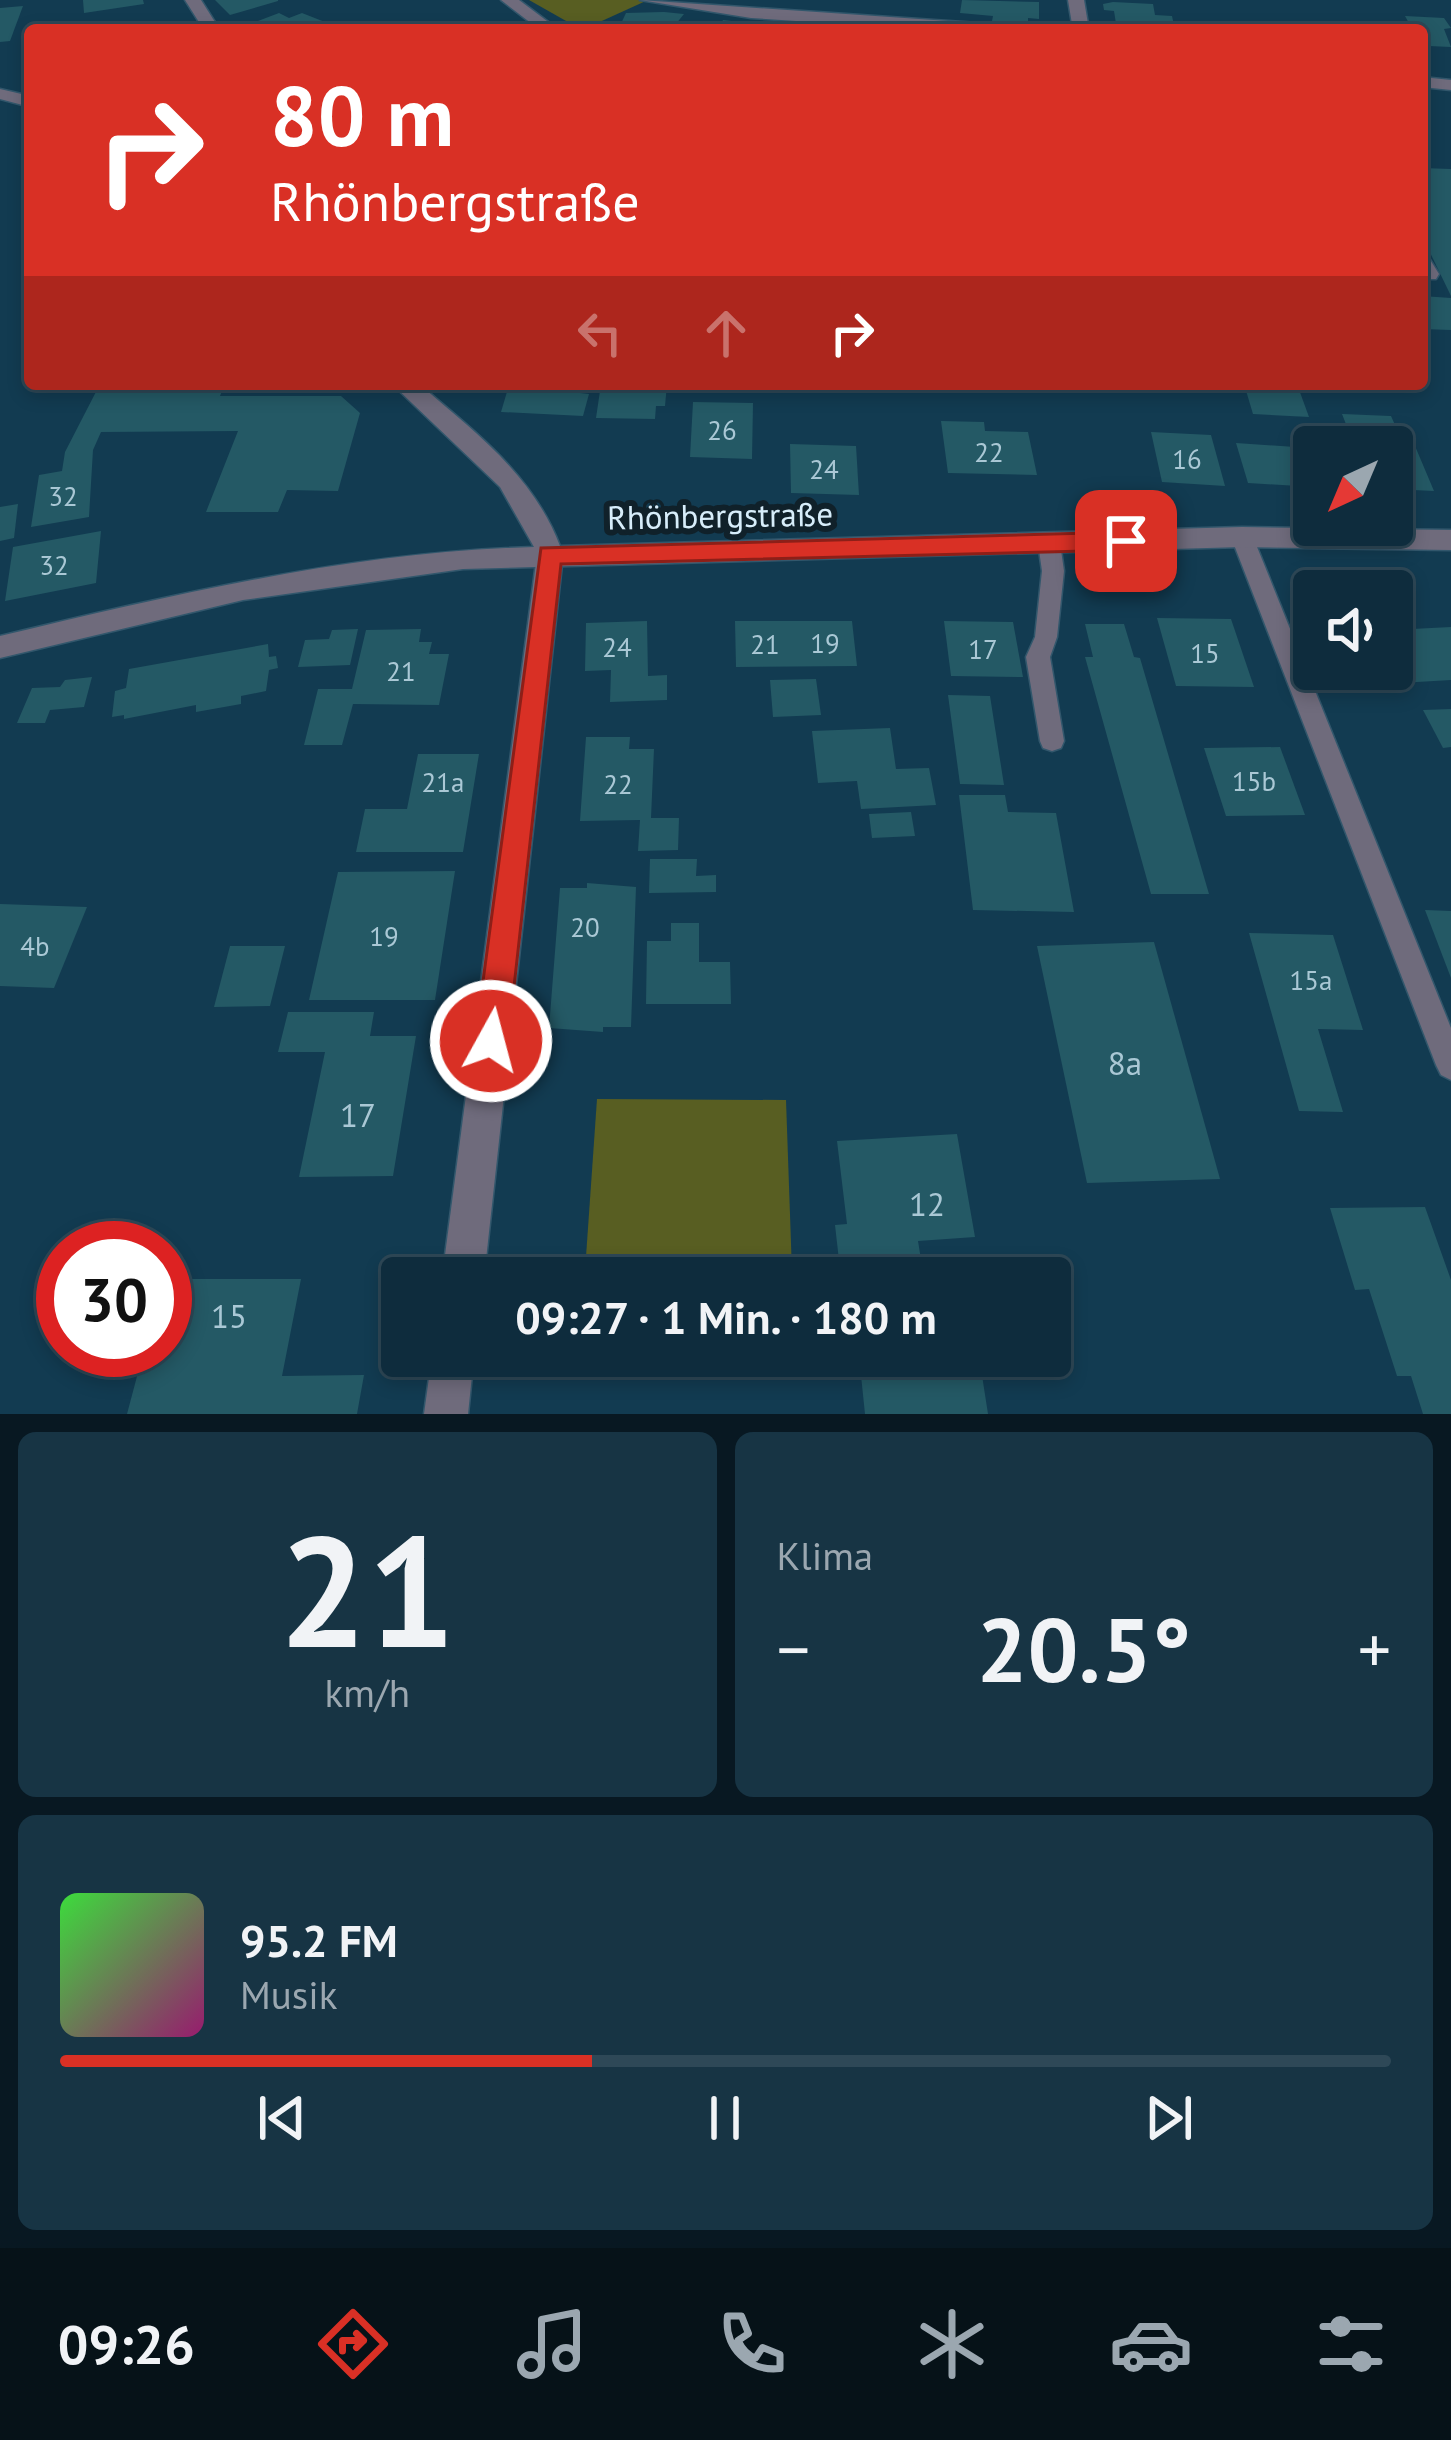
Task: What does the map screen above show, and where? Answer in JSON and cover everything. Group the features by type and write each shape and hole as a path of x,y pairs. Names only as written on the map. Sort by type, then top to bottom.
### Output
{"street":[{"path":"508,0 542,24"},
{"path":"647,0 751,13 917,24"},
{"path":"411,390 502,471 529,503 550,555 466,1257"},
{"name":"Rhönbergstraße","path":"0,647 278,583 463,559 1242,537 1451,540"},
{"path":"446,1414 450,1377"}],"lane":[{"path":"1242,537 1451,1065"},
{"path":"1049,543 1053,571 1046,637 1038,657 1052,741"}],"green space":[{"path":"529,0 648,0 595,24 571,24"},
{"path":"597,1099 786,1100 791,1257 586,1257"}],"building":[{"path":"83,0 143,0 144,4 84,13"},
{"path":"215,0 278,0 278,1 230,15"},
{"path":"962,0 1039,2 1039,19 1028,18 1028,24 992,21 993,16 960,13"},
{"path":"1103,4 1153,4 1155,15 1172,16 1174,24 1116,24 1114,11 1104,10"},
{"path":"23,6 10,41 0,42 0,8"},
{"path":"279,13 289,18 302,13 330,24 250,24"},
{"path":"626,13 684,14 676,24 621,24"},
{"path":"1405,16 1444,18 1451,28 1444,29 1451,47 1429,46 1428,24 1409,24"},
{"path":"1428,168 1451,169 1451,296 1428,248"},
{"path":"1428,296 1451,298 1451,330 1428,329"},
{"path":"97,390 341,396 360,413 338,491 287,490 278,512 206,512 238,431 101,432 93,450 89,517 31,527 39,475 62,471 65,452"},
{"path":"508,390 589,394 583,416 501,412"},
{"path":"600,390 666,390 665,406 656,406 655,419 596,418"},
{"path":"1246,390 1299,390 1309,417 1253,414"},
{"path":"693,402 753,403 752,459 690,457"},
{"path":"1342,414 1391,416 1395,426 1347,426"},
{"path":"941,421 984,422 985,431 1028,432 1037,475 948,473"},
{"path":"1151,432 1211,435 1225,486 1162,482"},
{"path":"1236,443 1293,447 1293,486 1248,483"},
{"path":"790,444 856,446 859,495 791,493"},
{"path":"1413,446 1415,446 1434,491 1413,490"},
{"path":"18,504 14,538 0,541 0,507"},
{"path":"101,531 96,583 5,601 13,547"},
{"path":"1157,618 1231,619 1254,687 1176,686"},
{"path":"647,621 648,676 667,675 667,700 610,702 611,670 585,671 586,623"},
{"path":"735,621 852,621 857,666 736,667"},
{"path":"944,621 1013,622 1023,677 951,676"},
{"path":"1085,624 1124,624 1134,657 1140,658 1209,894 1151,894 1085,657 1093,657"},
{"path":"1451,627 1451,680 1413,682 1413,629"},
{"path":"358,629 350,665 298,667 305,640 329,639 332,630"},
{"path":"421,629 419,642 432,642 429,654 449,654 439,705 353,704 342,745 304,745 318,689 352,689 366,630"},
{"path":"268,644 269,657 276,656 278,668 269,670 266,691 241,696 241,704 112,717 115,691 126,688 129,669"},
{"path":"92,677 84,707 50,710 45,723 17,723 32,688 60,687 65,680"},
{"path":"816,679 821,715 773,717 770,680"},
{"path":"948,695 990,696 1004,785 960,784"},
{"path":"1451,709 1451,747 1443,748 1423,710"},
{"path":"890,728 896,769 929,768 936,805 861,809 857,781 818,783 812,731"},
{"path":"586,737 630,737 629,749 654,749 651,818 679,818 678,850 638,851 640,820 580,821"},
{"path":"1280,747 1305,815 1226,816 1204,748"},
{"path":"418,754 479,754 463,852 356,852 365,809 407,809"},
{"path":"959,795 1005,795 1008,812 1056,813 1074,912 973,910"},
{"path":"911,812 915,836 872,838 869,814"},
{"path":"650,859 697,859 696,876 716,875 716,892 649,893"},
{"path":"455,871 435,1000 309,1000 338,872"},
{"path":"587,883 636,887 631,1027 603,1027 603,1032 549,1028 560,888 587,888"},
{"path":"0,904 87,907 54,988 0,986"},
{"path":"1425,910 1451,911 1451,978"},
{"path":"671,923 699,923 699,962 730,962 731,1004 646,1004 647,941 671,941"},
{"path":"1249,933 1333,935 1363,1030 1318,1029 1343,1112 1299,1111"},
{"path":"1154,942 1220,1179 1087,1183 1037,946"},
{"path":"230,946 285,946 270,1006 214,1007"},
{"path":"288,1012 374,1012 370,1036 416,1036 393,1176 299,1177 325,1052 278,1052"},
{"path":"957,1134 975,1237 918,1241 921,1257 839,1257 835,1225 847,1224 837,1141"},
{"path":"1425,1207 1451,1280 1451,1414 1423,1414 1411,1376 1397,1376 1369,1289 1355,1290 1330,1208"},
{"path":"192,1279 301,1279 282,1376 364,1375 357,1414 127,1414 137,1377 192,1377"},
{"path":"861,1377 982,1377 988,1414 865,1414"}],"route":[{"path":"491,1041 550,555 1126,541"}]}
